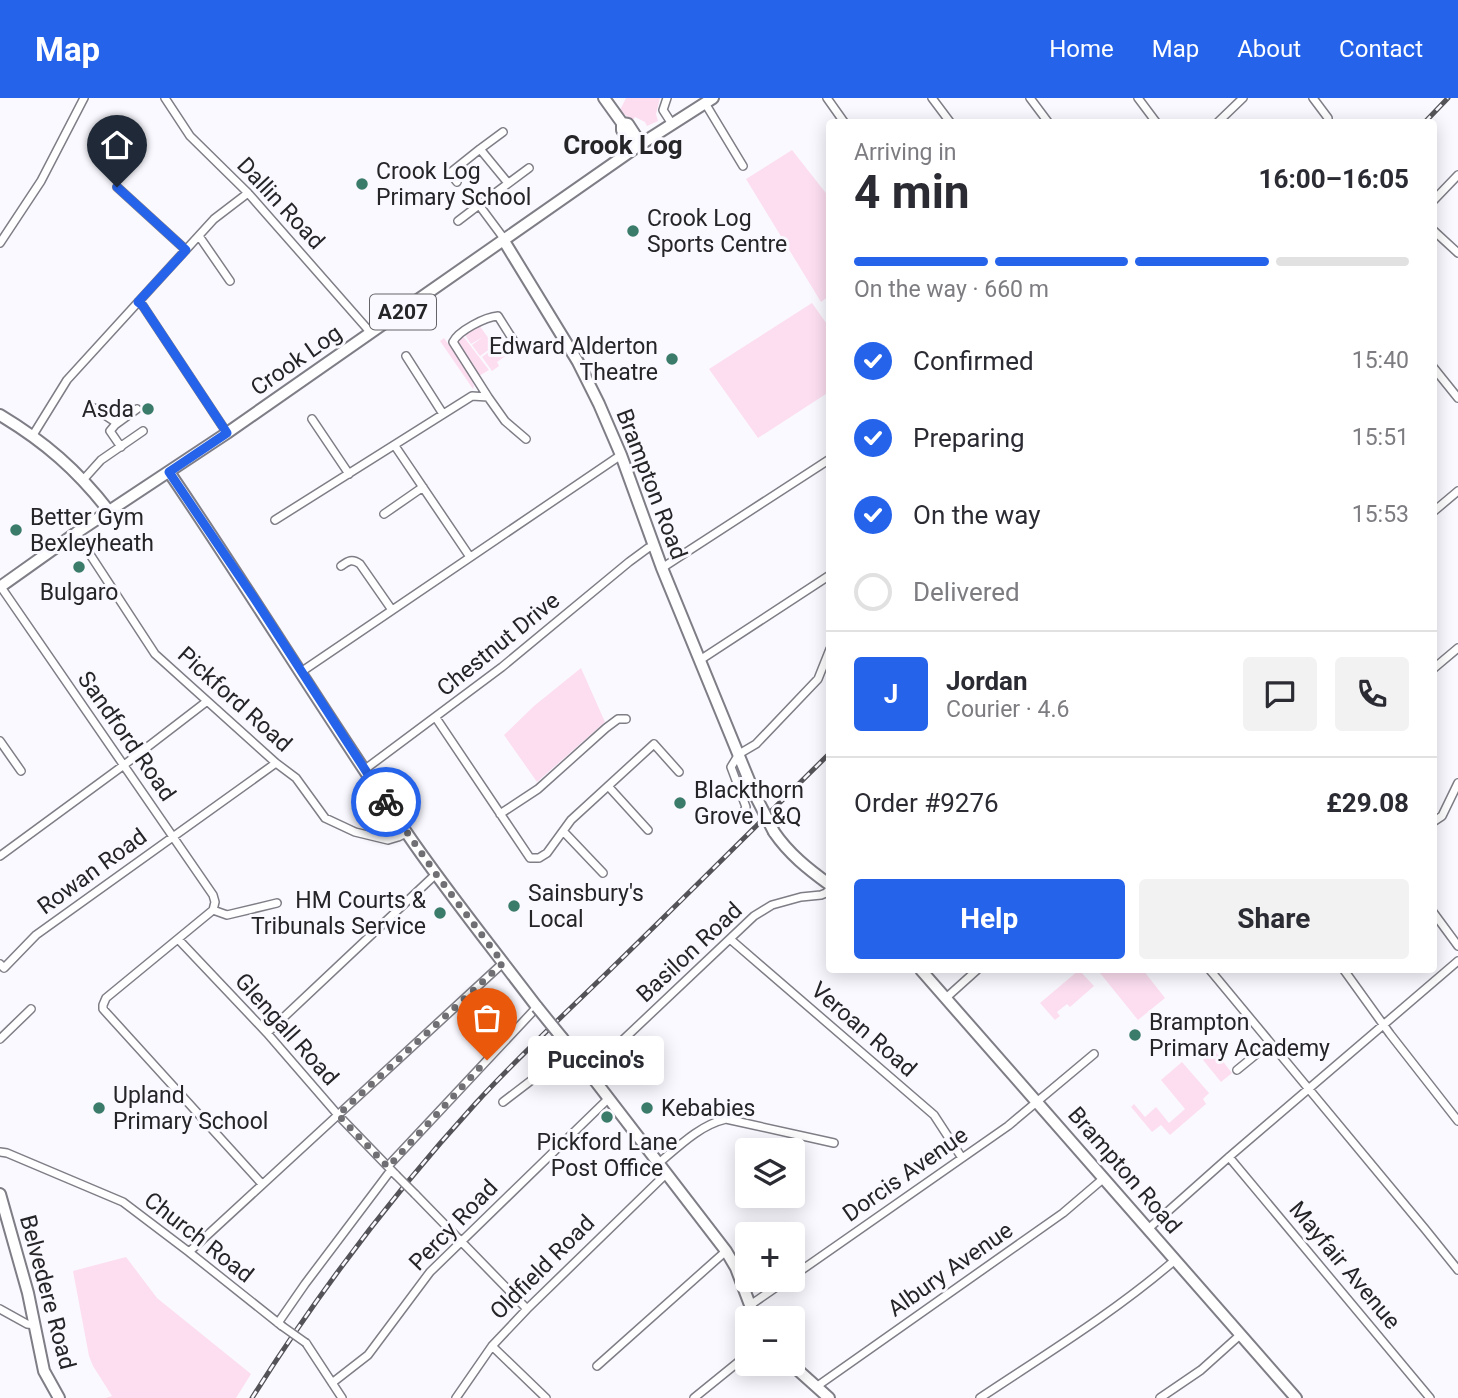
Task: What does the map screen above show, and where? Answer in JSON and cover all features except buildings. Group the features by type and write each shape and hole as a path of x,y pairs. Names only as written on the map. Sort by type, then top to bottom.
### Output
{"street":[{"path":"0,243 41,181 84,98"},
{"name":"Dallin Road","path":"165,98 190,136 248,193 371,333"},
{"path":"604,98 622,123 628,124 638,146"},
{"path":"667,98 663,110 671,124"},
{"path":"827,98 842,119"},
{"path":"932,98 948,119"},
{"path":"1030,98 1046,119"},
{"path":"1138,98 1154,119"},
{"path":"1221,119 1243,98"},
{"path":"1313,98 1328,119"},
{"path":"709,101 743,166"},
{"name":"A207","path":"638,146 709,101"},
{"path":"457,182 450,173 503,132"},
{"name":"Crook Log","path":"76,534 227,433 638,146"},
{"path":"480,149 508,183"},
{"path":"458,221 529,168"},
{"path":"1437,197 1458,175"},
{"path":"117,187 186,250"},
{"path":"33,435 67,380 214,219 248,193"},
{"path":"479,205 504,241"},
{"path":"1437,234 1458,253"},
{"path":"199,236 230,281"},
{"name":"Brampton Road","path":"504,241 578,362 621,455 662,568 755,795 786,849 826,884"},
{"path":"138,302 227,433"},
{"path":"515,343 498,316 489,316 455,336 453,342 505,421 526,439"},
{"path":"406,356 443,414"},
{"path":"1437,372 1458,398"},
{"path":"275,520 472,396 488,397"},
{"path":"94,408 117,423"},
{"path":"121,447 110,431 137,409"},
{"path":"0,415 33,435 62,458 109,511"},
{"path":"312,419 349,474"},
{"path":"83,480 97,464 143,431"},
{"path":"395,446 470,557"},
{"path":"301,672 621,455"},
{"path":"662,568 826,462"},
{"path":"169,472 364,770 436,874 726,1251 736,1268 750,1306 770,1292"},
{"path":"384,514 423,487"},
{"path":"1437,509 1458,491"},
{"name":"A207","path":"0,587 76,534"},
{"name":"Pickford Road","path":"76,534 155,654 206,702 296,778 325,818 355,832 388,840 406,832"},
{"name":"Chestnut Drive","path":"364,770 436,718 639,555 654,546"},
{"path":"341,566 350,560 360,564 392,610"},
{"path":"700,660 826,578"},
{"name":"Sandford Road","path":"0,587 213,895 213,910"},
{"path":"1437,666 1458,648"},
{"path":"739,754 756,744 818,679 826,659"},
{"path":"0,856 206,702"},
{"path":"436,718 530,858 539,858 547,853 571,820 654,744 679,772"},
{"path":"499,814 538,789 618,719 626,719"},
{"path":"0,741 21,771"},
{"name":"Brampton Road","path":"739,754 731,767 746,807 744,811"},
{"name":"Rowan Road","path":"2,966 36,935 276,763"},
{"path":"1437,819 1442,816 1458,783"},
{"path":"608,786 648,830"},
{"path":"563,831 603,873"},
{"path":"267,1033 436,874"},
{"name":"Basilon Road","path":"589,1072 754,916 772,905 826,893"},
{"path":"262,1184 105,1013 103,1005 106,998 213,910 227,915 278,903"},
{"path":"1437,917 1458,946"},
{"name":"Glengall Road","path":"178,939 267,1033 338,1115 527,1309"},
{"name":"Veroan Road","path":"730,939 934,1115 962,1158"},
{"path":"1148,1229 1458,961"},
{"path":"189,1252 503,963"},
{"name":"Brampton Road","path":"924,973 1291,1396"},
{"path":"947,997 974,973"},
{"path":"1212,973 1458,1270"},
{"path":"1346,973 1458,1121"},
{"path":"280,1325 305,1284 392,1171 537,1007"},
{"path":"0,1039 31,1009"},
{"path":"1237,1070 1270,1043"},
{"path":"503,1102 571,1050"},
{"name":"Dorcis Avenue","path":"805,1268 1009,1126 1094,1054"},
{"name":"Percy Road","path":"332,1383 368,1355 430,1272 609,1098"},
{"path":"659,1163 712,1122 726,1119 834,1143"},
{"name":"Church Road","path":"0,1152 123,1202 306,1343 342,1398"},
{"name":"Mayfair Avenue","path":"1229,1157 1430,1398"},
{"name":"Oldfield Road","path":"456,1398 492,1346 667,1173"},
{"name":"Albury Avenue","path":"816,1387 1063,1213 1104,1178"},
{"name":"Belvedere Road","path":"0,1194 35,1325 44,1371 59,1398"},
{"path":"597,1366 726,1251"},
{"path":"980,1398 1128,1298 1175,1260"},
{"path":"0,1309 27,1324 35,1325"},
{"path":"1160,1398 1201,1370 1240,1335"},
{"path":"492,1346 546,1398"},
{"path":"694,1398 735,1365"},
{"path":"804,1376 829,1398"}],"shaded area":[{"path":"626,98 660,98 656,114 658,121 647,126 635,117 632,121 620,110"},
{"path":"792,150 826,193 826,298 821,302 746,179"},
{"path":"812,303 826,323 826,394 758,438 709,369"},
{"path":"479,325 494,346 480,356 472,345 483,337 471,344 465,335"},
{"path":"463,336 489,370 479,376 457,343"},
{"path":"444,338 474,380 473,389 440,341"},
{"path":"501,343 504,348 510,344 512,347 518,347 497,362 499,366 492,371 482,357"},
{"path":"581,668 605,722 537,782 504,735 534,706"},
{"path":"1075,973 1082,973 1094,986 1070,1007 1067,1004 1057,1012 1060,1016 1055,1020 1040,1003"},
{"path":"1100,973 1145,973 1165,998 1138,1020"},
{"path":"1214,1050 1232,1073 1221,1082 1203,1060"},
{"path":"1182,1062 1209,1093 1203,1099 1206,1104 1170,1135 1161,1125 1152,1132 1131,1107 1134,1104 1145,1117 1156,1107 1169,1123 1185,1109 1161,1080"},
{"path":"126,1257 157,1298 251,1374 236,1398 106,1398 112,1396 89,1356 73,1271"}],"railway":[{"path":"1428,119 1448,98"},
{"path":"252,1398 357,1246 415,1173 476,1103 826,757"}],"way so far":[{"path":"386,802 503,963 338,1115 388,1167 487,1060"}],"place":[{"name":"Crook Log Primary School","path":"362,184"},
{"name":"Crook Log Sports Centre","path":"633,231"},
{"name":"Edward Alderton Theatre","path":"672,359"},
{"name":"Asda","path":"148,409"},
{"name":"Better Gym Bexleyheath","path":"16,530"},
{"name":"Bulgaro","path":"79,567"},
{"name":"Blackthorn Grove L&Q","path":"680,803"},
{"name":"Sainsbury's Local","path":"514,906"},
{"name":"HM Courts & Tribunals Service","path":"440,913"},
{"name":"Brampton Primary Academy","path":"1135,1035"},
{"name":"Puccino's","path":"487,1060"},
{"name":"Upland Primary School","path":"99,1108"},
{"name":"Kebabies","path":"647,1108"},
{"name":"Pickford Lane Post Office","path":"607,1117"}],"district":[{"name":"Crook Log","path":"623,145"}],"route":[{"path":"117,187 186,250 138,302 227,433 169,472 386,802"}]}
